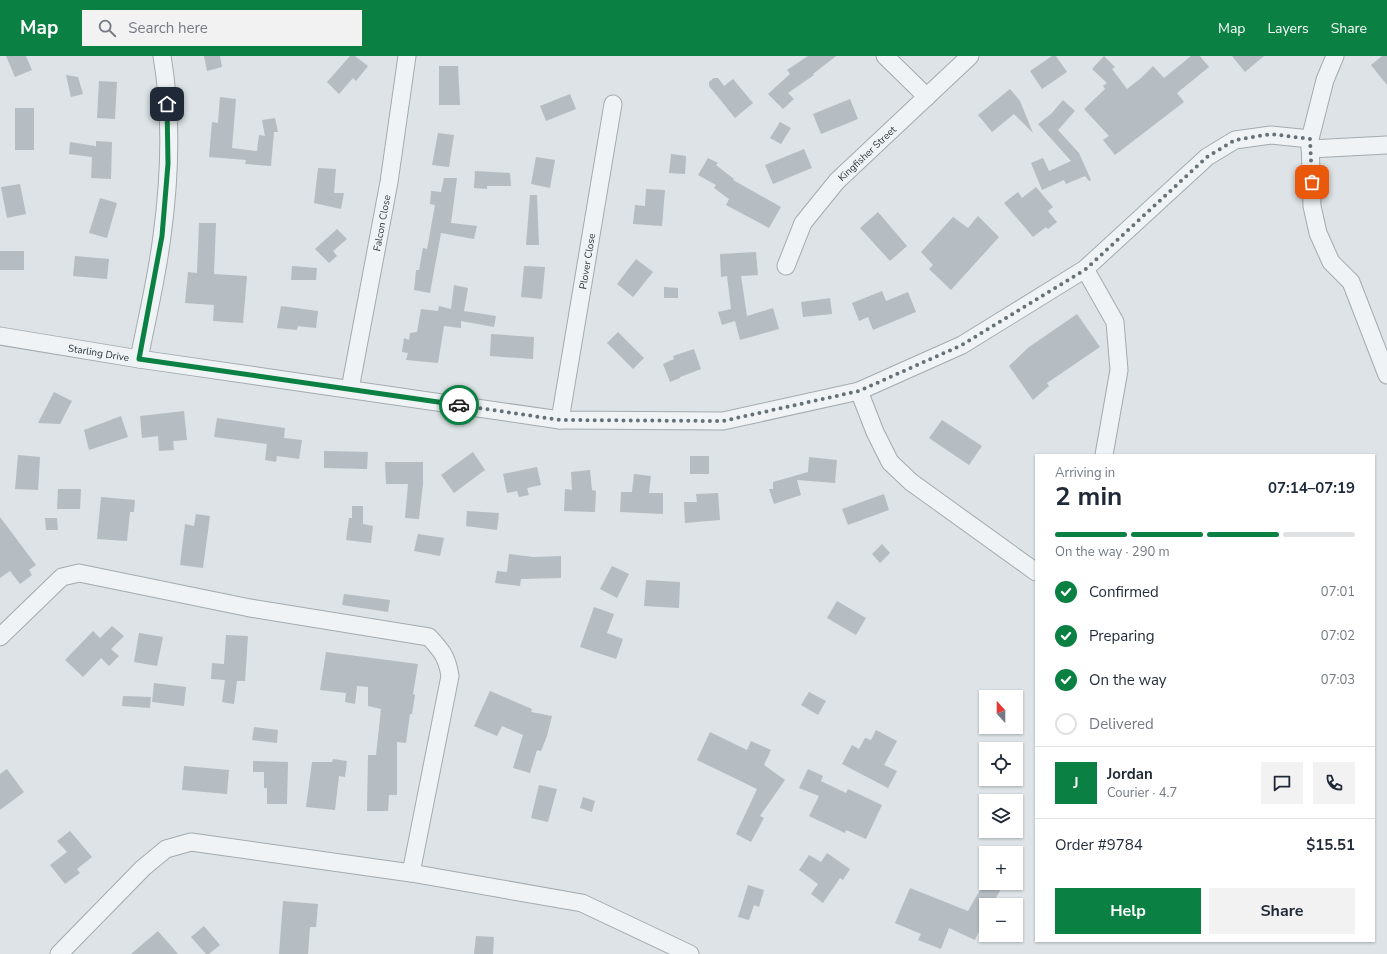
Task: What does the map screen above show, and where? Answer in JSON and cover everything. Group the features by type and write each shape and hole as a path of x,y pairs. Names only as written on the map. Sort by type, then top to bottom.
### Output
{"street":[{"path":"139,359 162,236 168,164 167,89 162,56"},
{"name":"Falcon Close","path":"350,389 389,182 407,56"},
{"path":"885,56 927,97"},
{"name":"Kingfisher Street","path":"786,266 802,223 837,180 970,56"},
{"path":"1335,56 1325,80 1310,144 1312,206 1318,233 1331,262 1351,282 1387,375"},
{"name":"Plover Close","path":"560,420 613,104"},
{"name":"Starling Drive","path":"0,336 139,359 560,420 723,421 859,391 962,345 1086,269 1207,157 1235,140 1271,134 1310,144 1387,145"},
{"path":"1086,269 1115,322 1119,370 1104,454"},
{"path":"859,391 875,432 890,462 911,482 1035,571"},
{"path":"0,637 62,577 79,573 250,608 429,636 444,655 450,676 411,873"},
{"path":"59,954 143,868 166,849 191,842 411,873 582,902 690,954"}],"building":[{"path":"6,56 26,56 32,70 15,77"},
{"path":"204,56 220,56 222,67 207,71"},
{"path":"350,56 355,56 368,66 356,81 353,78 339,94 327,82"},
{"path":"808,56 836,56 813,74 814,75 788,93 794,99 783,109 768,94 790,74 787,70"},
{"path":"1052,56 1056,56 1067,72 1042,89 1030,71"},
{"path":"1104,56 1115,67 1112,69 1127,89 1153,66 1164,78 1191,56 1200,56 1209,67 1177,93 1184,102 1115,155 1103,140 1109,136 1084,109 1105,89 1103,86 1107,83 1092,69"},
{"path":"1232,56 1264,56 1245,72"},
{"path":"1382,56 1387,56 1387,85 1371,65"},
{"path":"439,66 458,66 460,105 439,105"},
{"path":"66,75 78,77 83,94 71,97"},
{"path":"714,78 718,78 724,86 733,79 753,103 735,118 709,86 709,82"},
{"path":"99,81 117,82 115,119 97,118"},
{"path":"1010,89 1020,101 1033,133 1014,114 992,132 978,115"},
{"path":"570,94 576,109 546,121 540,106"},
{"path":"220,97 236,99 232,148 257,151 259,135 265,136 262,120 275,118 278,132 274,132 271,166 245,164 246,160 209,157 212,122 218,123"},
{"path":"850,99 858,119 821,134 813,114"},
{"path":"1063,100 1075,111 1058,130 1079,153 1091,180 1089,181 1085,176 1066,184 1064,180 1042,190 1031,163 1043,158 1049,171 1071,161 1038,124 1051,114"},
{"path":"15,108 34,108 34,150 15,150"},
{"path":"780,122 791,128 781,144 770,138"},
{"path":"438,133 454,135 449,167 432,165"},
{"path":"96,141 112,142 111,179 91,178 92,157 69,154 70,142 96,147"},
{"path":"804,149 812,168 773,184 765,165"},
{"path":"671,154 686,156 685,174 669,173"},
{"path":"536,157 555,160 550,188 531,184"},
{"path":"708,158 718,163 716,165 734,179 733,180 781,207 769,228 726,205 729,199 714,188 716,185 698,175"},
{"path":"318,168 336,169 334,193 344,193 341,209 314,203"},
{"path":"475,171 510,173 511,186 487,186 487,189 474,188"},
{"path":"444,178 457,178 451,223 477,226 474,239 441,233 430,293 414,290 416,270 419,270 423,248 427,249 435,205 430,204 431,191 441,192"},
{"path":"20,184 26,214 7,218 1,187"},
{"path":"1036,187 1053,207 1048,211 1057,222 1048,229 1046,227 1033,237 1004,203 1018,192 1022,198"},
{"path":"646,189 665,190 662,226 633,224 635,205 645,206"},
{"path":"530,195 537,195 539,245 526,245"},
{"path":"100,198 117,203 107,238 89,233"},
{"path":"878,212 907,246 890,261 860,228"},
{"path":"978,216 999,237 951,290 929,269 933,265 921,252 953,217 968,228"},
{"path":"199,223 216,223 214,274 247,276 243,323 213,321 214,305 185,303 188,272 197,273"},
{"path":"337,229 347,239 333,251 337,256 329,263 315,249"},
{"path":"0,251 24,251 24,270 0,270"},
{"path":"756,252 758,275 741,276 747,316 773,308 779,329 740,340 735,321 722,325 718,312 731,309 727,276 721,277 720,254"},
{"path":"75,256 109,259 107,279 73,276"},
{"path":"636,259 653,272 633,297 617,284"},
{"path":"292,266 317,268 316,280 291,280"},
{"path":"524,266 545,267 542,299 521,297"},
{"path":"454,285 468,288 464,311 496,316 494,327 461,321 461,328 444,326 438,363 406,360 408,353 402,352 404,338 409,340 410,333 417,332 421,309 438,311 439,306 451,309"},
{"path":"664,287 678,288 678,298 664,298"},
{"path":"882,291 886,301 908,292 916,312 873,330 868,317 859,321 852,303"},
{"path":"830,298 832,314 803,317 801,302"},
{"path":"281,306 318,311 316,328 298,326 297,330 277,328"},
{"path":"1077,314 1100,347 1047,383 1049,386 1033,400 1009,366 1029,347"},
{"path":"618,332 644,358 633,369 607,343"},
{"path":"491,334 534,337 533,359 490,356"},
{"path":"694,349 701,369 670,382 663,364 674,359 673,356"},
{"path":"54,392 72,401 60,424 38,423"},
{"path":"184,411 187,440 173,441 174,450 159,451 158,436 142,438 140,416"},
{"path":"121,416 128,437 89,450 84,430"},
{"path":"217,418 285,428 284,438 302,440 299,459 277,456 276,462 265,460 267,444 214,437"},
{"path":"942,420 982,446 969,465 929,438"},
{"path":"324,451 368,452 367,469 324,468"},
{"path":"473,452 485,470 454,493 441,475"},
{"path":"18,455 40,457 38,490 15,489"},
{"path":"690,456 709,456 709,474 690,474"},
{"path":"809,457 837,460 835,483 797,480 801,495 774,504 769,489 773,489 773,482 808,472"},
{"path":"385,462 423,462 423,484 419,519 405,518 408,484 386,484"},
{"path":"537,467 541,485 527,488 529,495 519,497 517,491 507,493 503,474"},
{"path":"590,470 592,490 596,491 595,512 564,511 565,489 572,490 571,472"},
{"path":"634,474 651,476 649,493 663,493 663,514 620,512 621,492 632,492"},
{"path":"58,489 81,489 80,509 57,509"},
{"path":"718,493 720,520 685,523 684,502 697,502 696,494"},
{"path":"884,494 889,510 848,525 842,509"},
{"path":"101,497 135,500 134,512 130,512 127,541 97,539"},
{"path":"352,506 363,506 363,524 373,526 371,543 346,540 349,518 352,518"},
{"path":"467,511 499,513 497,530 466,526"},
{"path":"196,514 210,516 203,568 180,565 185,524 194,526"},
{"path":"0,517 36,565 29,570 32,575 20,584 10,571 0,578"},
{"path":"45,518 57,518 58,530 46,530"},
{"path":"418,534 444,538 440,556 414,551"},
{"path":"882,544 890,553 880,563 872,554"},
{"path":"509,554 533,557 561,556 561,578 521,579 520,586 495,583 497,571 507,572"},
{"path":"612,566 629,574 617,598 600,589"},
{"path":"646,580 680,582 679,608 644,606"},
{"path":"344,594 390,600 388,612 342,605"},
{"path":"837,601 866,618 856,635 827,618"},
{"path":"594,607 614,614 607,633 623,639 616,659 580,647"},
{"path":"112,626 124,636 111,649 119,656 109,666 101,658 83,677 65,660 93,631 100,638"},
{"path":"139,633 163,637 157,666 134,662"},
{"path":"226,635 248,636 245,681 237,681 234,704 222,702 225,680 211,679 212,663 224,664"},
{"path":"326,652 418,664 413,694 415,695 412,714 410,714 406,743 397,742 397,795 389,795 388,811 367,811 368,755 376,755 381,709 368,706 368,687 357,686 355,704 345,702 346,693 320,690"},
{"path":"154,683 186,687 184,706 152,702"},
{"path":"490,691 532,709 531,712 552,716 547,736 541,751 537,750 530,773 513,768 523,735 502,726 497,736 474,726"},
{"path":"809,692 826,701 818,715 801,705"},
{"path":"123,696 151,697 150,708 122,706"},
{"path":"254,727 278,730 277,743 252,740"},
{"path":"876,730 897,741 884,765 897,771 888,788 842,764 852,745 859,749 865,738 871,740"},
{"path":"710,732 747,750 751,741 771,750 764,765 785,780 760,816 764,818 751,842 736,834 757,789 697,760"},
{"path":"333,759 347,761 345,777 339,776 335,810 306,807 312,762 332,762"},
{"path":"253,761 288,762 287,804 267,804 267,788 264,788 264,772 253,772"},
{"path":"184,766 229,770 227,794 182,790"},
{"path":"7,769 24,792 0,810 0,774"},
{"path":"808,769 823,776 821,781 846,793 848,789 882,805 866,839 846,830 845,833 809,816 819,796 799,788"},
{"path":"539,785 557,789 548,822 531,818"},
{"path":"583,797 595,801 592,812 580,808"},
{"path":"70,831 92,857 77,869 80,873 65,884 50,865 67,852 57,841"},
{"path":"827,853 850,869 843,880 840,878 823,903 811,894 818,884 799,870 809,855 821,862"},
{"path":"748,885 764,890 759,907 754,905 749,920 738,917"},
{"path":"910,888 968,911 980,890 1000,890 996,898 979,898 979,931 975,940 949,928 941,949 918,940 921,934 895,923"},
{"path":"283,901 318,904 316,927 310,927 308,954 279,954"},
{"path":"204,926 220,945 209,954 206,954 191,937"},
{"path":"158,931 178,954 131,954"},
{"path":"476,936 494,937 493,954 474,954"}],"way so far":[{"path":"459,405 560,420 723,421 859,391 962,345 1086,269 1207,157 1235,140 1271,134 1310,139 1312,182"}],"route":[{"path":"167,104 168,164 162,236 139,359 459,405"}]}
